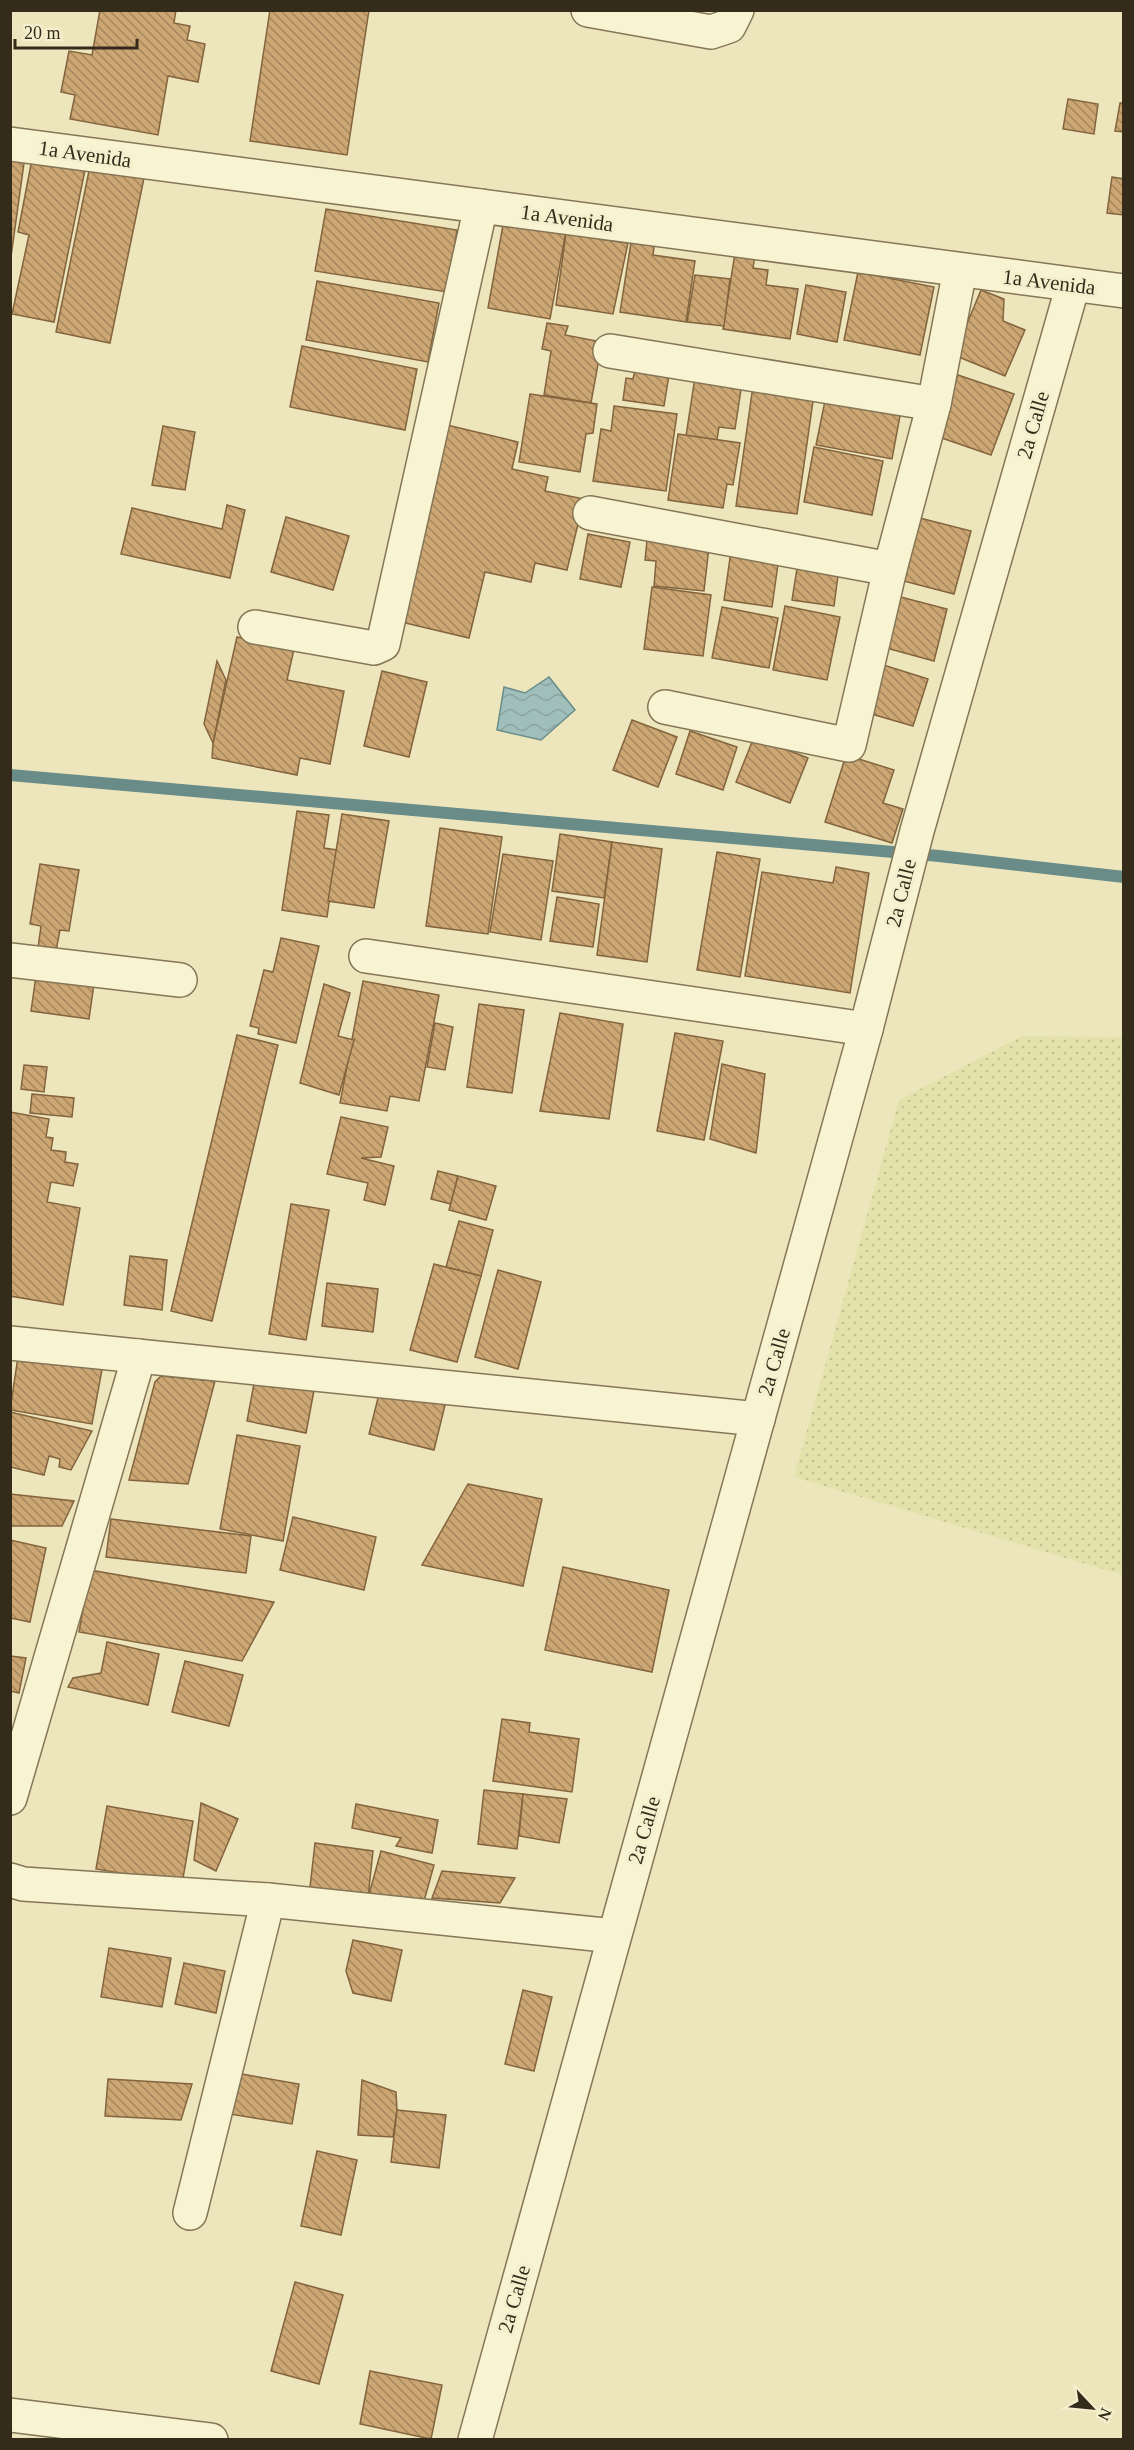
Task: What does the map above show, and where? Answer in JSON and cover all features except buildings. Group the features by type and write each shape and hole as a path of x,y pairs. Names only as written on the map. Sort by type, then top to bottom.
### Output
{"street":[{"path":"588,10 711,32 729,26 737,10"},
{"name":"1a Avenida","path":"10,144 1124,291"},
{"path":"255,627 374,648 383,644 481,206"},
{"path":"665,707 849,745 890,569 934,404 960,270"},
{"name":"2a Calle","path":"475,2439 866,1029 917,831 1073,285"},
{"path":"610,351 934,404"},
{"path":"590,513 890,569"},
{"path":"366,956 866,1029"},
{"path":"10,960 180,980"},
{"path":"10,1343 758,1419"},
{"path":"10,1798 139,1356"},
{"path":"10,1880 23,1884 268,1900 614,1936"},
{"path":"190,2213 268,1900"},
{"path":"10,2415 211,2439"}],"green space":[{"path":"1022,1036 1123,1037 1123,1575 794,1477 899,1100"}],"water":[{"path":"549,677 575,710 541,740 497,730 504,687 525,693"}],"waterway":[{"path":"10,775 939,856 1124,877"}]}
